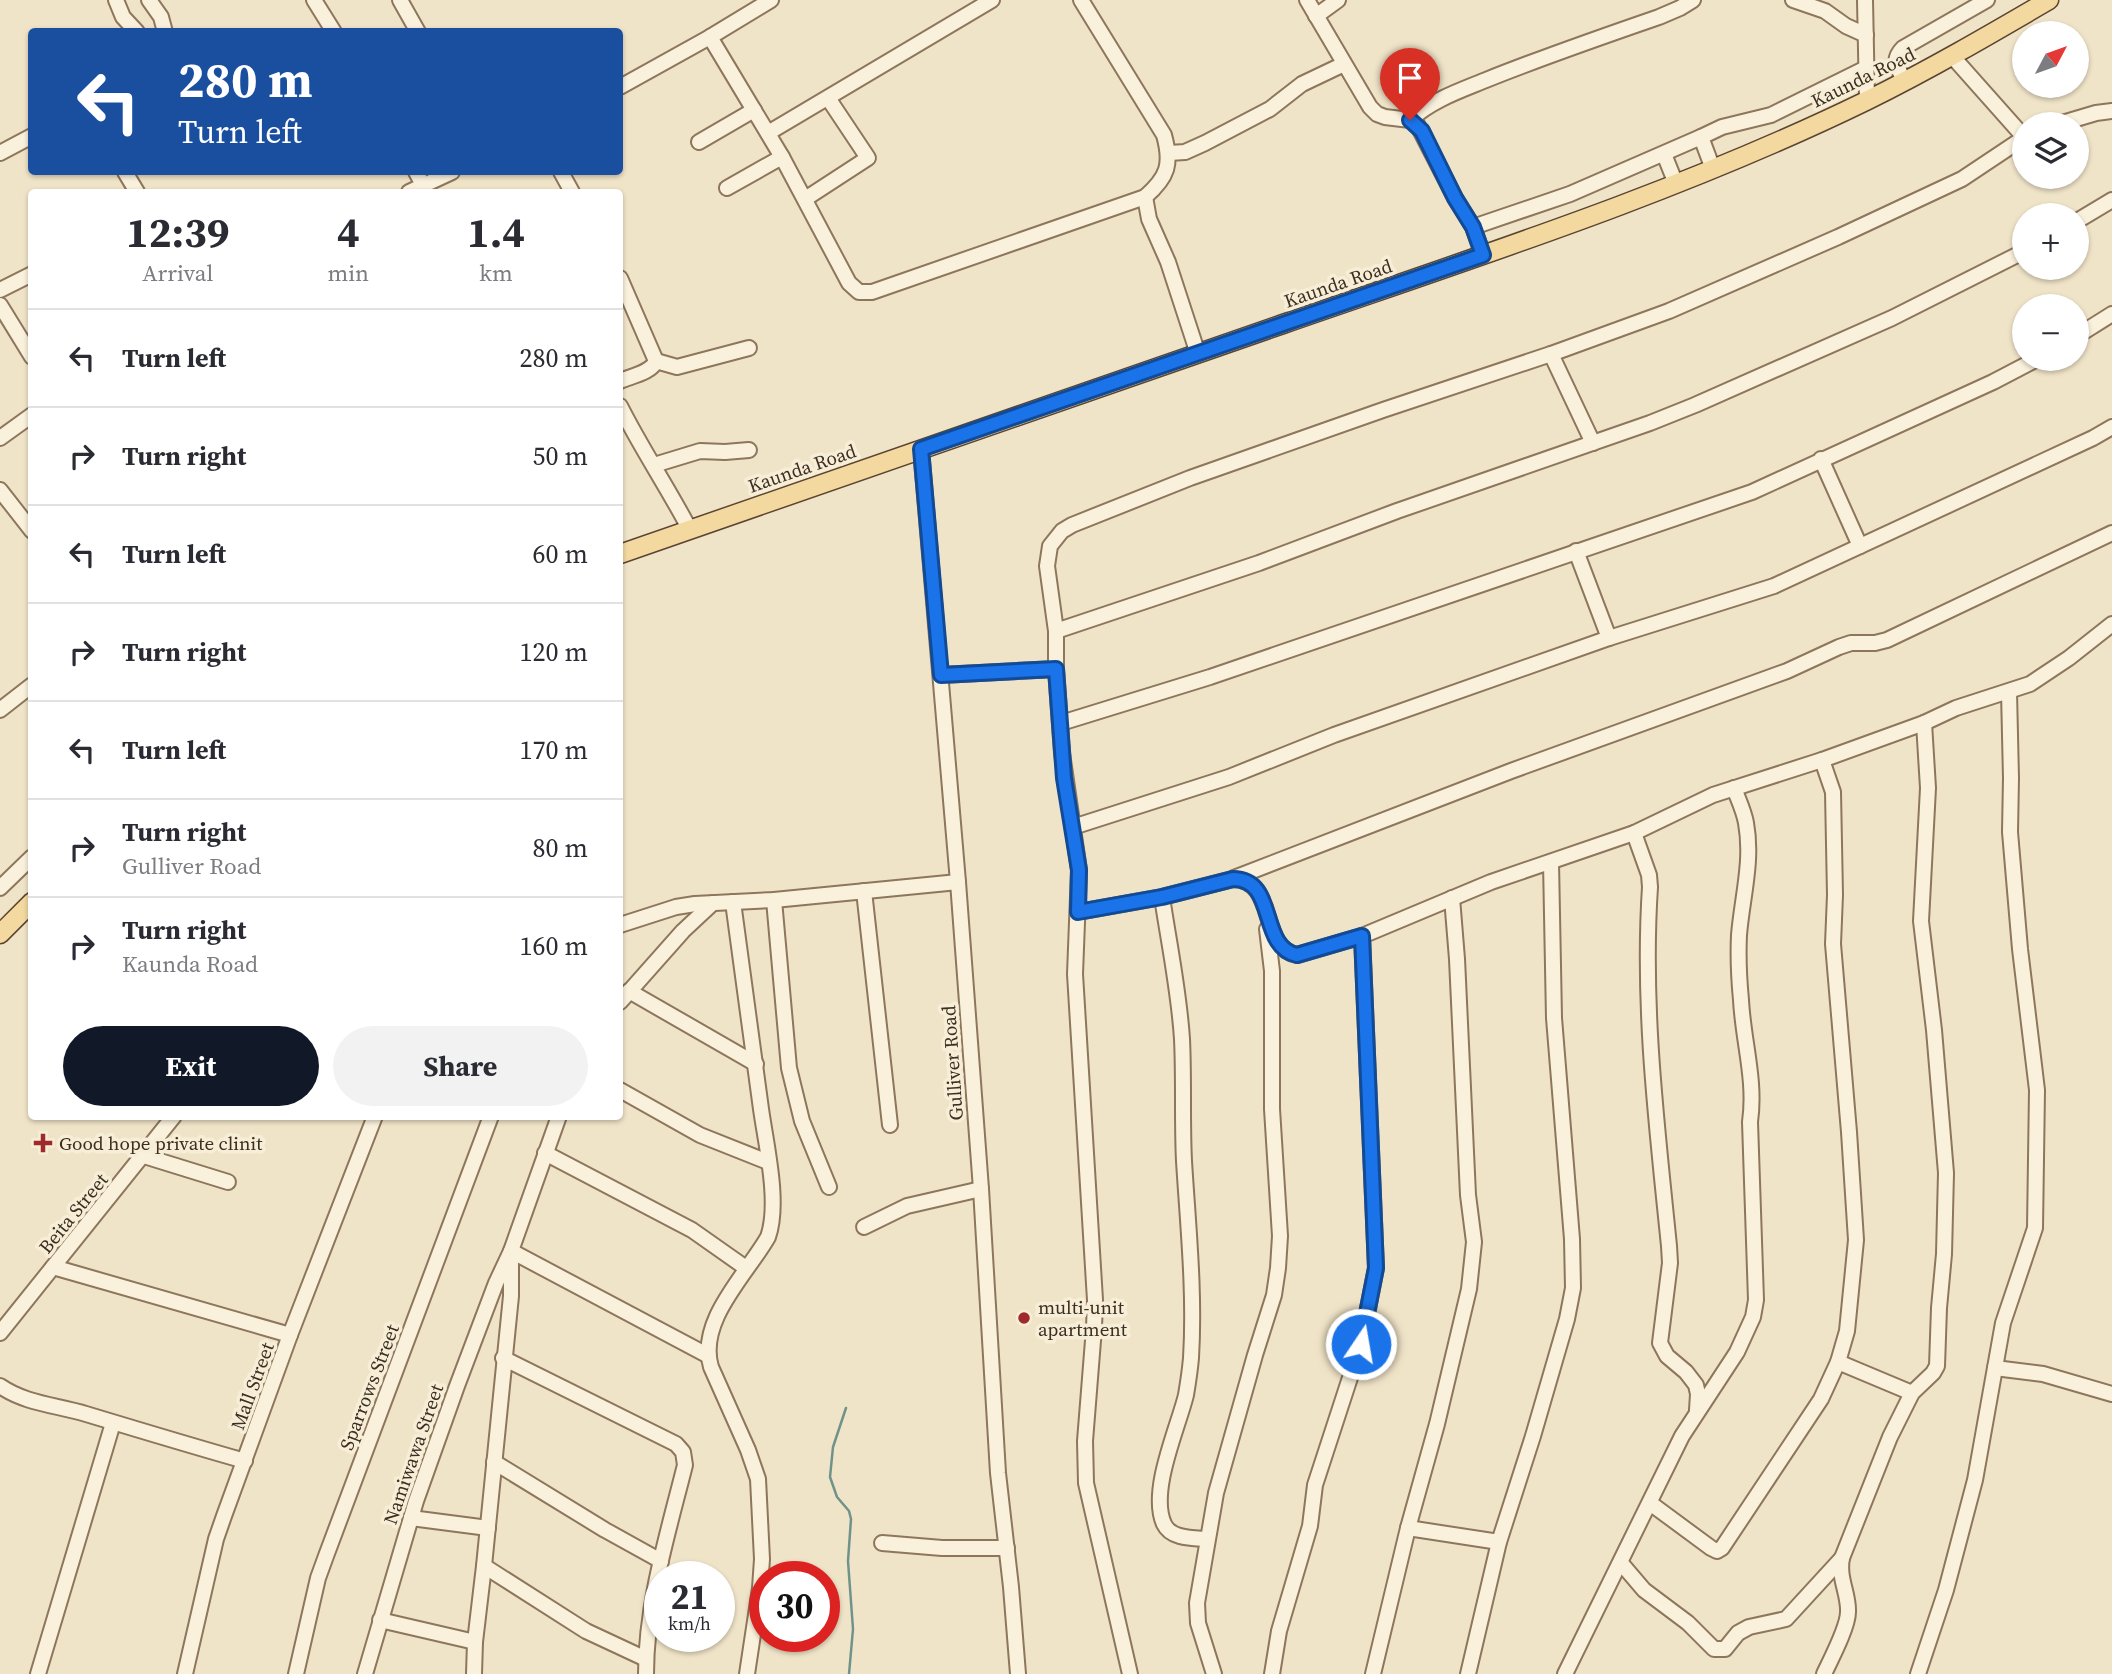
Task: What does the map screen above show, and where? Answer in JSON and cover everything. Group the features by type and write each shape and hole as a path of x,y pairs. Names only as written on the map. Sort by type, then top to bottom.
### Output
{"main road":[{"name":"Kaunda Road","path":"623,553 1483,255 1676,184 1867,100 1952,57 2049,0"},
{"path":"0,934 28,906"}],"street":[{"path":"116,0 123,17 133,28"},
{"path":"149,0 161,17 164,28"},
{"path":"314,0 332,28"},
{"path":"400,0 416,28"},
{"path":"623,85 771,0"},
{"path":"768,133 992,0"},
{"path":"710,37 806,199 849,283 859,292 872,292 1145,197 1159,185 1166,173 1169,153 1164,135 1081,0"},
{"path":"1307,0 1370,107 1385,117 1410,120 1422,131 1455,198 1473,227 1483,255"},
{"path":"1316,16 1338,0"},
{"path":"1659,18 1660,0"},
{"path":"1410,120 1437,100 1525,64 1659,18 1693,0"},
{"path":"1793,0 1825,11 1846,26 1866,35"},
{"path":"1864,0 1867,100"},
{"path":"1904,81 1896,60 1903,48 1987,0"},
{"path":"1952,57 2012,124"},
{"path":"1169,153 1185,152 1222,135 1270,109 1302,85 1344,64"},
{"path":"1473,227 1570,194 1722,127 1771,116 1866,68"},
{"path":"806,199 868,158 828,98"},
{"path":"699,142 754,110"},
{"path":"2089,115 2112,111"},
{"path":"1701,137 1713,169"},
{"path":"0,153 28,138"},
{"path":"1130,1674 1086,1482 1084,1441 1095,1300 1075,974 1079,870 1064,778 1056,631 1047,556 1049,546 1072,525 1190,478 1670,311 1910,205 1962,179 2012,145"},
{"path":"1664,154 1676,184"},
{"path":"727,188 782,157"},
{"path":"1145,197 1149,219 1168,262 1198,354"},
{"path":"2089,214 2112,200"},
{"path":"1056,631 1259,563 1695,405 1892,318 2012,258"},
{"path":"0,290 28,276"},
{"path":"623,285 656,360 654,366 649,369 623,380"},
{"path":"0,305 28,350"},
{"path":"2089,328 2112,314"},
{"path":"656,360 677,367 749,348"},
{"path":"1551,354 1593,443"},
{"path":"1060,723 1210,677 1752,492 2015,371"},
{"path":"623,412 690,530"},
{"path":"0,438 28,418"},
{"path":"1073,827 1229,777 1334,736 1609,638 1774,586 2112,427"},
{"name":"Gulliver Road","path":"921,449 958,882 981,1189 998,1473 1018,1674"},
{"path":"654,464 700,451 725,453 749,450"},
{"path":"1821,459 1860,546"},
{"path":"0,490 28,526"},
{"path":"1078,912 1162,897 1233,879 1511,771 1787,671 1839,647 1887,640 2112,533"},
{"path":"1576,551 1609,638"},
{"path":"1233,879 1243,879 1254,885 1278,942 1289,954 1297,955 1362,936 1491,882 1633,833 1734,788 1822,760 1924,723 1956,708 2009,692 2045,675 2112,624"},
{"path":"941,675 1056,669"},
{"path":"0,710 28,688"},
{"path":"1917,1674 1946,1590 1975,1480 2003,1323 2032,1241 2036,1214 2037,1090 2020,949 2010,832 2009,692"},
{"path":"1824,1674 1848,1616 1848,1603 1840,1568 1842,1558 1889,1437 1912,1393 1937,1366 1946,1203 1943,1131 1921,921 1927,788 1924,723"},
{"path":"1650,1503 1711,1548 1717,1551 1722,1548 1808,1419 1838,1362 1847,1331 1856,1240 1833,944 1833,792 1822,760"},
{"path":"1571,1672 1682,1436 1737,1352 1753,1317 1756,1300 1750,1122 1753,1102 1741,1002 1739,936 1748,870 1748,844 1746,821 1734,788"},
{"path":"1633,833 1649,875 1648,1029 1670,1263 1660,1342 1667,1356 1686,1371 1696,1385 1697,1412"},
{"path":"0,888 28,861"},
{"path":"1468,1674 1499,1542 1533,1436 1567,1319 1573,1288 1572,1239 1554,1018 1551,862"},
{"path":"623,924 676,907 958,882"},
{"path":"864,891 890,1125"},
{"path":"1162,897 1175,970 1182,1040 1182,1128 1192,1316 1191,1360 1186,1394 1163,1472 1161,1511 1164,1525 1172,1534 1207,1539"},
{"path":"1373,1674 1469,1289 1474,1242 1468,1195 1452,898"},
{"path":"774,900 789,1068 802,1121 829,1187"},
{"path":"733,902 768,1162 772,1226 718,1317 712,1329 707,1355 758,1479 762,1559 747,1674"},
{"path":"713,903 683,931 624,997 756,1064"},
{"path":"1214,1674 1196,1612 1207,1539 1216,1493 1274,1295 1278,1268 1280,1237 1272,1109 1272,971 1264,905"},
{"path":"1272,1674 1279,1631 1310,1526 1315,1485 1361,1344 1376,1268 1362,936"},
{"path":"623,1092 700,1135 768,1162"},
{"name":"Beita Street","path":"0,1333 171,1120"},
{"name":"Mall Street","path":"185,1674 216,1539 290,1335 373,1120"},
{"name":"Sparrows Street","path":"296,1674 315,1590 326,1556 490,1120"},
{"path":"478,1671 475,1642 511,1296 511,1251 557,1120"},
{"path":"545,1153 692,1230 746,1268"},
{"path":"144,1156 228,1182"},
{"path":"864,1227 907,1206 981,1189"},
{"path":"511,1251 707,1355"},
{"name":"Namiwawa Street","path":"366,1674 411,1518 457,1386 511,1251"},
{"path":"53,1267 290,1335"},
{"path":"494,1462 661,1561 685,1465 680,1448 503,1358"},
{"path":"1838,1362 1912,1393"},
{"path":"1995,1367 2043,1374 2112,1394"},
{"path":"0,1387 11,1394 38,1403 83,1413 245,1461"},
{"path":"38,1674 113,1423"},
{"path":"411,1518 488,1528"},
{"path":"1408,1528 1499,1542"},
{"path":"882,1543 942,1548 1007,1548"},
{"path":"1621,1563 1644,1590 1688,1623 1719,1651 1725,1649 1738,1633 1749,1627 1786,1619 1842,1558"},
{"path":"484,1566 646,1667"},
{"path":"380,1620 475,1642"}],"waterway":[{"path":"846,1408 833,1447 830,1477 837,1497 849,1511 851,1519 848,1561 853,1629 849,1674"}],"place":[{"name":"Good hope private clinit","path":"43,1143"},
{"name":"multi-unit apartment","path":"1024,1318"}],"route":[{"path":"1361,1344 1376,1268 1362,936 1297,955 1289,954 1278,942 1254,885 1243,879 1078,912 1079,870 1064,778 1056,669 941,675 921,449 1483,255 1473,227 1455,198 1422,131 1410,120"}]}
